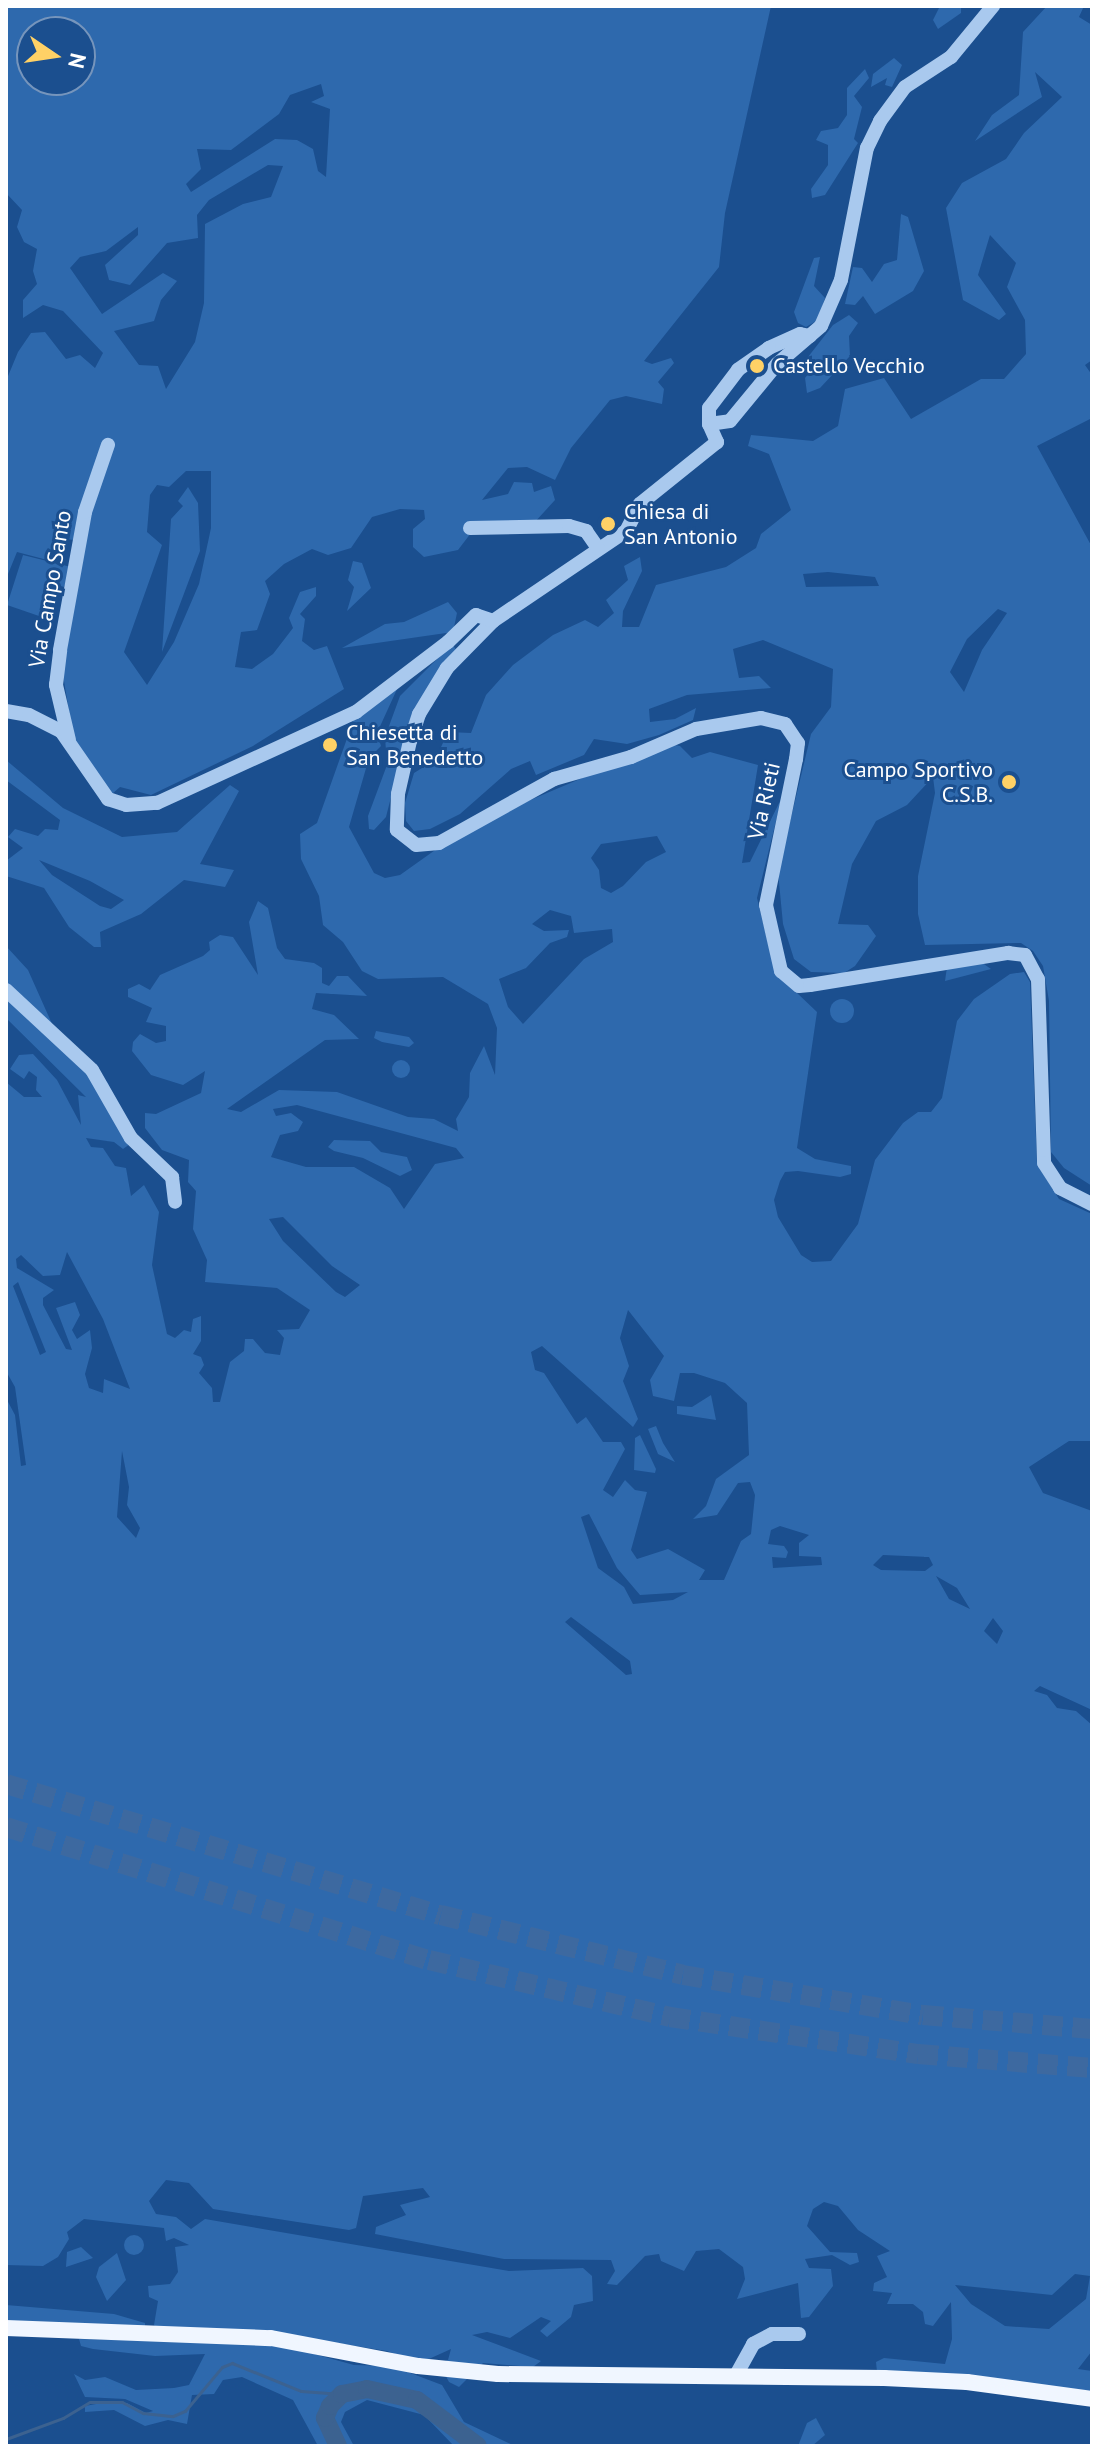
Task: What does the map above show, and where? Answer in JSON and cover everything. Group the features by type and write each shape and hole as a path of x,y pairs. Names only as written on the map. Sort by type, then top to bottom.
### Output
{"main road":[{"path":"6,2328 271,2338 418,2366 498,2374 967,2382 1092,2399"}],"street":[{"path":"709,424 730,421 777,364 810,336 829,313 841,280 867,148 880,121 905,87 951,57 993,6"},
{"path":"6,711 46,722 70,744 108,799 126,805 157,803 326,728 420,664 476,615 493,621 626,531 640,504 717,442 709,424 716,394 738,370 771,347 800,334 810,336"},
{"name":"Via Campo Santo","path":"70,744 56,685 85,512 108,445"},
{"path":"470,528 569,526 586,531 598,548"},
{"name":"Via Rieti","path":"493,621 447,668 419,714 398,794 395,817 402,836 416,845 439,843 554,779 631,757 696,729 761,718 785,724 798,743 766,905 781,971 799,986 1008,953 1025,955 1038,979 1044,1163 1060,1188 1092,1204"},
{"path":"6,990 92,1070 131,1138 172,1177 175,1202"},
{"path":"735,2377 753,2344 772,2334 799,2334"}],"shaded area":[{"path":"6,6 771,6 725,213 719,267 644,361 652,364 671,358 674,363 658,382 664,389 662,404 626,396 610,400 571,448 555,480 527,467 508,468 482,500 508,494 514,482 532,483 534,492 551,486 555,500 534,523 471,533 458,550 424,557 413,547 413,529 425,519 424,510 400,509 372,517 351,548 328,555 312,549 284,564 265,581 270,594 257,630 241,632 235,667 252,669 273,654 293,628 289,618 300,592 316,587 316,596 300,614 305,619 302,641 314,650 327,646 344,689 253,746 151,795 120,787 112,794 74,741 63,675 83,541 65,539 55,562 17,552 6,579 6,381 18,352 31,333 45,332 66,359 80,355 95,368 103,353 63,311 43,305 23,318 23,300 37,284 33,271 37,249 24,242 17,227 22,210 6,193","holes":["321,84 324,96 311,102 330,109 326,177 318,171 313,149 297,140 275,139 191,192 186,184 201,169 197,149 231,150 279,114 290,95","268,165 283,166 271,197 243,204 205,224 204,303 195,342 166,389 158,366 139,365 114,331 154,321 161,300 177,281 163,273 102,314 70,268 80,257 106,251 138,227 138,235 105,265 109,280 130,285 167,243 198,238 197,215 209,200","186,471 211,471 211,528 199,584 174,642 147,685 124,652 162,545 147,532 150,495 157,485 169,487"]},
{"path":"940,6 961,6 961,13 938,29 933,20"},
{"path":"1047,6 1084,6 1079,17 1092,25 1092,360 1085,365 1092,375 1092,418 1037,446 1092,547 1092,1186 1064,1168 1051,1152 1049,1001 1043,966 1033,951 1021,943 925,945 918,914 918,876 935,793 933,777 907,805 876,821 852,864 838,924 868,925 876,936 855,966 844,973 811,972 794,959 783,924 778,872 811,734 831,707 833,669 763,640 733,649 739,678 759,676 771,688 687,695 649,709 650,722 675,719 696,708 693,720 659,735 627,744 594,739 584,755 536,775 530,761 511,769 460,814 430,829 414,831 406,821 405,803 414,773 435,760 448,732 471,733 486,695 513,665 553,635 585,620 598,627 614,613 606,600 628,580 624,566 640,557 642,571 623,611 622,627 639,627 656,585 726,567 756,548 761,534 791,510 769,454 748,446 751,435 813,441 838,426 845,389 884,378 911,419 981,379 1004,379 1026,354 1025,320 1007,287 1016,263 990,235 978,275 1006,314 999,320 963,300 946,208 962,183 1006,159 1024,133 1062,97 1035,72 1042,97 975,141 992,115 1019,95 1023,32","holes":["828,572 875,577 879,586 806,587 803,574","998,609 1007,613 982,650 964,692 950,672 967,639"]},
{"path":"894,58 902,65 892,87 885,85 887,78 871,87 873,74"},
{"path":"865,69 869,78 854,96 862,107 854,139 858,143 825,195 812,198 811,189 828,165 828,145 816,140 821,131 838,128 847,115 847,88"},
{"path":"901,214 908,217 924,271 913,291 875,314 863,296 855,305 845,304 853,267 862,268 872,282 884,264 897,260"},
{"path":"820,257 814,286 825,298 818,320 806,327 798,323 794,312 814,258"},
{"path":"849,315 858,323 849,336 850,356 820,388 807,393 805,378 814,367 808,357 833,325"},
{"path":"188,487 198,503 200,551 162,652 171,519 183,506 178,501"},
{"path":"23,555 71,567 64,587 51,583 39,616 7,605"},
{"path":"353,561 362,563 371,588 347,611 354,587 348,580"},
{"path":"448,602 457,613 453,632 342,648 385,624 404,622"},
{"path":"452,644 457,651 413,710 386,817 374,830 369,829 368,816 387,765 385,737 400,696"},
{"path":"398,687 377,733 381,746 369,758 349,827 374,873 385,878 400,875 438,848 528,801 665,743 680,746 692,758 710,752 758,765 742,863 750,862 782,797 757,898 775,972 817,1012 797,1148 815,1159 851,1166 851,1174 840,1177 798,1171 785,1172 780,1181 774,1200 778,1217 801,1255 812,1262 831,1261 858,1224 875,1160 903,1123 918,1112 931,1112 942,1098 957,1021 974,999 1010,974 1024,972 1030,982 1037,1164 1059,1199 1092,1214 1092,1441 1069,1441 1029,1467 1043,1493 1092,1511 1092,1710 1040,1686 1034,1691 1047,1695 1057,1708 1076,1711 1092,1725 1092,2351 1078,2369 1092,2371 1092,2391 877,2372 876,2362 884,2358 945,2364 952,2339 951,2302 933,2326 925,2324 923,2312 913,2304 887,2304 892,2293 873,2291 874,2283 887,2277 877,2256 890,2251 858,2230 838,2206 824,2202 813,2209 807,2226 830,2252 857,2253 859,2262 850,2265 832,2255 805,2259 809,2268 831,2269 833,2286 809,2317 801,2318 798,2283 737,2299 745,2279 743,2267 719,2249 696,2251 684,2271 661,2261 659,2254 645,2256 617,2285 607,2284 615,2271 611,2260 504,2259 375,2234 376,2227 406,2215 400,2205 430,2197 423,2188 363,2196 356,2228 349,2230 213,2209 189,2183 166,2180 149,2201 156,2214 176,2217 191,2229 205,2219 509,2271 583,2268 592,2276 593,2301 574,2305 571,2317 547,2337 540,2331 551,2321 541,2317 510,2338 487,2332 472,2335 541,2361 533,2367 483,2363 459,2387 449,2382 439,2363 448,2360 451,2349 420,2363 387,2351 273,2333 160,2332 154,2325 158,2301 149,2297 148,2286 170,2284 178,2272 175,2247 189,2245 174,2238 166,2241 164,2228 84,2219 67,2232 69,2239 58,2257 43,2266 6,2265 6,1398 15,1415 21,1466 26,1465 15,1387 6,1371 6,1082 24,1097 42,1097 36,1090 37,1077 29,1071 24,1079 10,1069 19,1055 33,1054 57,1080 81,1125 78,1095 86,1097 6,1018 6,946 28,970 57,1035 108,1083 130,1144 123,1149 114,1142 86,1138 91,1147 103,1148 115,1166 126,1168 131,1196 144,1185 159,1212 152,1265 167,1334 175,1338 184,1330 191,1332 193,1319 201,1316 201,1341 193,1354 201,1357 204,1365 199,1373 212,1388 213,1402 220,1402 230,1362 244,1351 245,1339 253,1339 265,1353 280,1355 284,1338 277,1330 299,1329 310,1310 277,1288 205,1282 207,1260 193,1229 196,1191 188,1182 189,1160 162,1150 145,1128 145,1113 156,1114 201,1093 205,1071 183,1085 151,1075 132,1051 133,1042 140,1034 156,1043 166,1041 166,1026 146,1022 152,1008 128,997 128,989 139,984 150,990 160,975 203,956 210,950 209,942 220,935 233,937 258,975 249,922 258,901 268,908 277,948 285,959 314,963 322,968 322,983 329,986 337,976 348,976 367,996 316,993 312,1009 334,1015 359,1039 325,1040 227,1109 241,1112 279,1090 337,1092 408,1117 434,1119 458,1131 456,1119 469,1097 470,1073 484,1046 495,1075 497,1028 488,1004 443,977 378,979 362,971 343,942 323,925 319,896 301,859 300,834 317,823 355,716","holes":["657,836 666,852 646,862 623,886 611,893 601,888 599,870 591,858 601,844","550,910 571,916 574,933 612,929 613,942 584,959 523,1024 508,1007 499,979 526,968 550,943 567,937 569,930 544,931 532,924","297,1105 456,1148 464,1158 435,1164 404,1209 390,1188 354,1167 306,1167 271,1157 280,1135 298,1131 303,1122 291,1113 276,1116 273,1109","283,1217 332,1266 360,1285 345,1297 283,1241 269,1219","67,1252 103,1319 130,1389 104,1379 103,1393 89,1388 85,1374 92,1348 90,1330 77,1339 72,1330 80,1315 75,1302 56,1308 72,1350 66,1349 43,1305 43,1298 54,1290 17,1268 16,1259 21,1255 43,1276 60,1275","18,1282 46,1352 40,1355 13,1286","628,1310 664,1356 650,1380 653,1396 674,1401 680,1373 694,1373 725,1383 747,1403 749,1455 716,1479 706,1506 693,1519 717,1515 738,1483 750,1482 755,1495 751,1534 741,1541 724,1580 699,1580 705,1570 668,1549 637,1559 631,1550 647,1492 635,1490 625,1480 613,1497 603,1490 625,1449 621,1442 603,1442 586,1417 577,1424 544,1373 535,1370 531,1352 542,1346 633,1427 638,1419 623,1381 629,1366 620,1338","122,1451 129,1487 127,1505 140,1528 136,1538 117,1517","589,1514 617,1568 640,1595 688,1592 673,1600 633,1604 624,1587 598,1568 581,1517","780,1526 809,1535 799,1543 799,1556 821,1557 822,1565 773,1568 772,1557 786,1558 788,1552 784,1546 768,1544 771,1530","883,1555 929,1557 933,1565 925,1571 881,1570 873,1565","936,1576 957,1588 970,1609 949,1599","571,1617 630,1661 632,1674 626,1675 565,1622","993,1618 1003,1631 997,1644 984,1631","1075,2274 1090,2276 1086,2299 1049,2329 1005,2326 971,2304 955,2285 1052,2295"]},
{"path":"6,760 63,808 122,837 177,832 230,785 239,791 200,864 234,870 225,887 184,880 141,914 100,932 101,947 94,947 69,927 44,888 6,876 6,861 23,848 8,837 15,829 38,836 45,829 58,830 60,820 6,780","holes":["39,860 90,881 124,900 111,909 100,906 52,875"]},
{"path":"981,962 991,969 945,981 947,967"},
{"path":"842,999 853,1006 854,1011 847,1022 842,1023 831,1016 830,1011 837,1000"},
{"path":"376,1031 409,1037 414,1043 409,1047 382,1042 374,1038"},
{"path":"401,1060 410,1069 401,1078 392,1069"},
{"path":"334,1140 370,1141 381,1152 407,1157 412,1170 400,1176 363,1158 334,1151 328,1147"},
{"path":"711,1395 716,1420 677,1414 677,1406 692,1407"},
{"path":"656,1426 675,1462 658,1454 648,1429"},
{"path":"640,1435 655,1473 634,1470 635,1438"},
{"path":"134,2235 141,2238 144,2245 141,2252 134,2255 127,2252 124,2245 127,2238"},
{"path":"81,2247 93,2258 66,2267 67,2252"},
{"path":"117,2253 126,2280 107,2301 96,2277 99,2267"},
{"path":"6,2305 114,2314 145,2323 145,2331 6,2323"},
{"path":"79,2339 274,2343 354,2365 392,2366 442,2385 464,2422 515,2446 454,2446 424,2415 367,2400 345,2412 341,2422 354,2446 318,2446 293,2400 242,2377 223,2380 214,2394 192,2395 187,2424 168,2420 145,2426 114,2410 85,2412 85,2406 107,2402 127,2403 146,2413 153,2411 125,2399 85,2397 74,2374 85,2380 105,2377 136,2390 174,2388 189,2385 205,2354 155,2356 93,2349 81,2346"},
{"path":"816,2418 825,2435 812,2446 798,2446 807,2423"}],"waterway":[{"path":"6,2439 63,2418 90,2402 122,2402 143,2413 173,2416 185,2411 222,2367 232,2363 301,2391 342,2394"},
{"path":"338,2446 325,2418 330,2406 342,2394 367,2389 417,2400 478,2446"}],"tunnel":[{"path":"6,1784 441,1915 683,1975 923,2015 1092,2029"},
{"path":"6,1827 429,1960 670,2017 918,2054 1092,2068"}],"place":[{"name":"Castello Vecchio","path":"757,366"},
{"name":"Chiesa di San Antonio","path":"608,524"},
{"name":"Chiesetta di San Benedetto","path":"330,745"},
{"name":"Campo Sportivo C.S.B.","path":"1009,782"}]}
